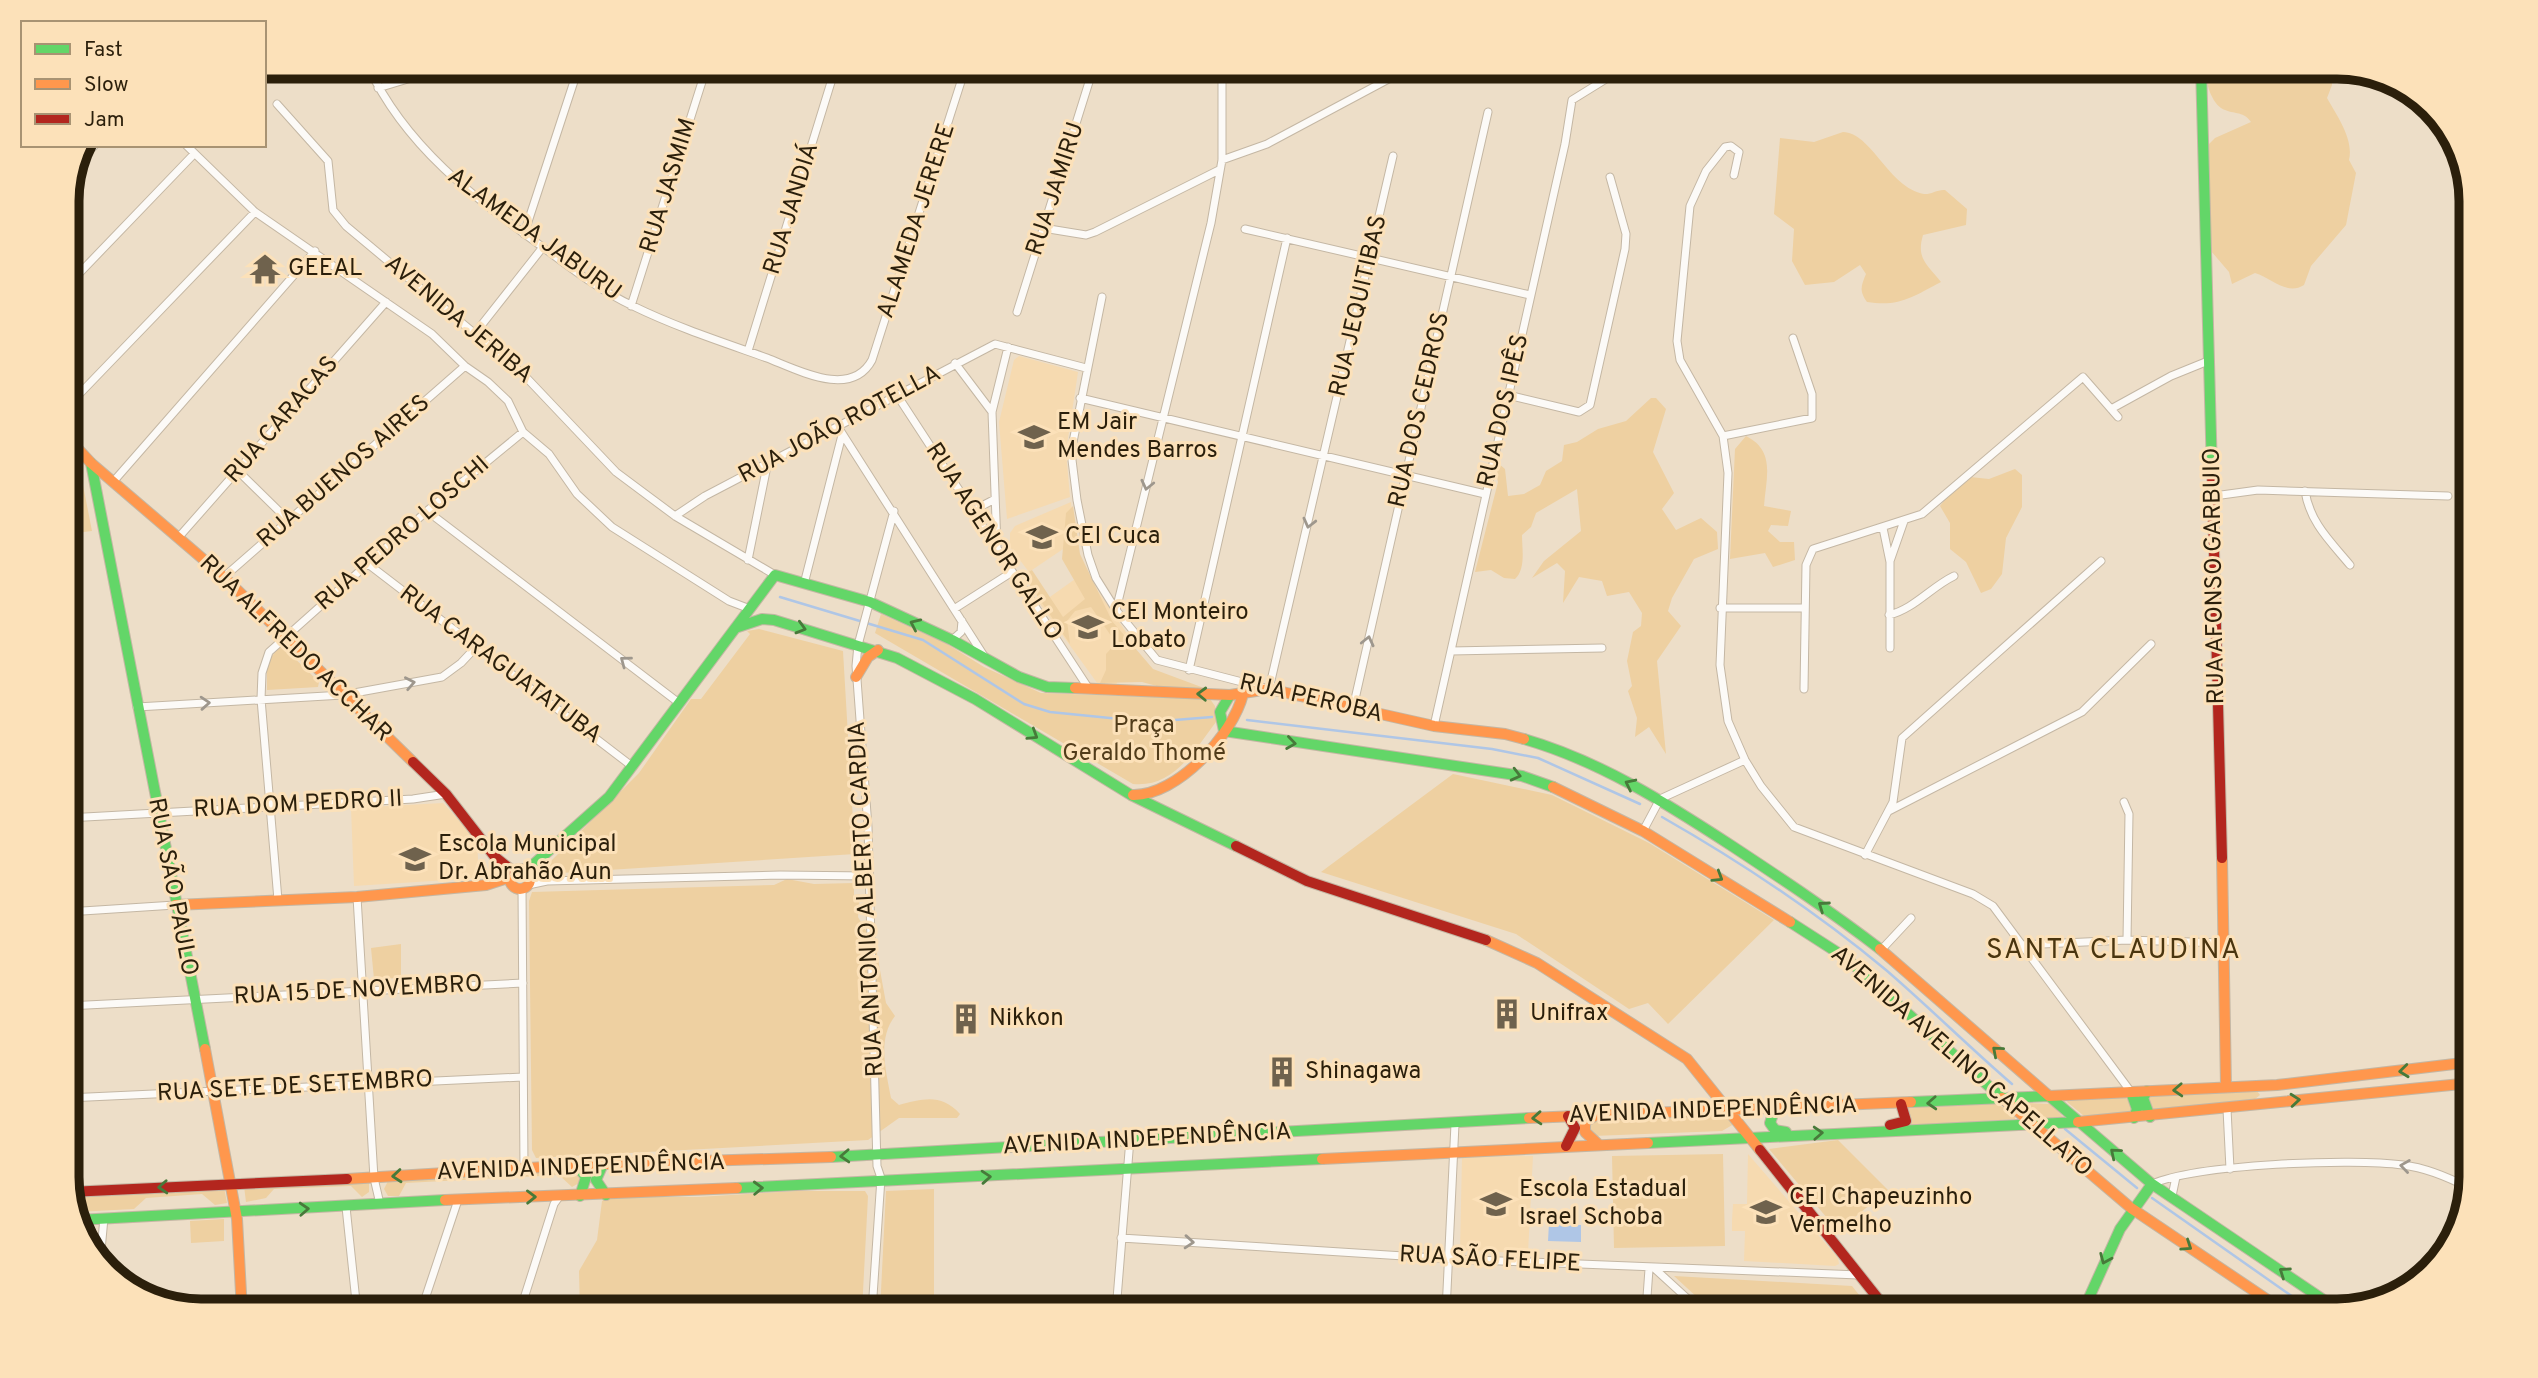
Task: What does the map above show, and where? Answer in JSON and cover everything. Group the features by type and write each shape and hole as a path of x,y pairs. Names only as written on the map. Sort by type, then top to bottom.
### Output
{"street":[{"name":"ALAMEDA JABURU","path":"373,79 412,138 440,167 524,234 592,283 631,306 714,341 808,373 848,380 863,374"},
{"path":"377,88 407,79"},
{"path":"524,234 575,79"},
{"name":"RUA JASMIM","path":"631,306 703,79"},
{"name":"RUA JANDIÁ","path":"748,351 832,79"},
{"name":"ALAMEDA JERERE","path":"863,374 872,360 962,79"},
{"name":"RUA JAMIRU","path":"1017,312 1090,79"},
{"path":"1116,610 1211,223 1222,160 1222,79"},
{"path":"1222,160 1267,144 1389,79"},
{"name":"RUA DOS IPÊS","path":"1434,726 1572,100 1606,79"},
{"name":"RUA AFONSO GARBUIO","path":"2201,79 2214,496 2226,1086"},
{"name":"AVENIDA JERIBA","path":"277,103 328,161 333,210 337,217 523,374 616,472 675,516 775,575"},
{"name":"RUA DOS CEDROS","path":"1353,708 1488,112"},
{"path":"1734,176 1740,152 1731,145 1725,147 1706,171 1690,206 1677,341 1681,360 1723,436 1728,473 1720,653 1725,707 1731,733 1745,760 1791,825 1810,835 1988,902 2131,1092 2137,1109 2134,1118"},
{"path":"188,147 255,212 432,334 465,366 508,401 523,432 549,454 577,494 612,527 729,601 750,609"},
{"path":"79,274 194,154"},
{"name":"RUA JEQUITIBAS","path":"1269,689 1393,156"},
{"path":"1043,228 1086,235 1219,170"},
{"path":"1508,396 1580,412 1587,408 1625,249 1626,234 1610,177"},
{"path":"79,395 255,212"},
{"path":"1245,229 1530,295"},
{"path":"1189,670 1287,238"},
{"path":"476,332 543,247"},
{"path":"113,482 315,251"},
{"name":"RUA PEROBA","path":"1102,297 1071,452 1088,555 1097,578 1116,610 1157,660 1243,688"},
{"name":"RUA CARACAS","path":"178,538 386,302"},
{"path":"1723,436 1812,418 1812,394 1793,338"},
{"name":"RUA JOÃO ROTELLA","path":"675,516 705,496 767,466 955,363 995,344 1008,346"},
{"path":"997,548 992,412 1008,346 1086,368"},
{"path":"2111,409 2171,376 2208,361"},
{"path":"955,363 992,412"},
{"name":"RUA BUENOS AIRES","path":"224,577 465,366"},
{"path":"1804,689 1806,565 1814,549 1904,521 1930,508 2081,378 2087,378 2118,416"},
{"name":"RUA AGENOR GALLO","path":"897,395 1090,689"},
{"path":"1080,398 1485,494"},
{"path":"838,427 894,511 986,660"},
{"name":"RUA PEDRO LOSCHI","path":"278,900 261,699 263,663 283,636 523,432"},
{"path":"804,584 842,435"},
{"name":"RUA ALFREDO ACCHAR","path":"79,450 224,577 446,794 495,857 521,879"},
{"name":"RUA SÃO PAULO","path":"91,463 231,1184 236,1213 241,1299"},
{"path":"748,560 767,466"},
{"path":"237,470 288,520"},
{"path":"2214,496 2258,490 2448,496"},
{"path":"2305,491 2315,523 2350,565"},
{"path":"974,510 995,499"},
{"path":"427,511 679,703"},
{"name":"RUA ANTONIO ALBERTO CARDIA","path":"873,1299 881,1183 877,1154 869,876 856,677 860,639 894,511"},
{"path":"1890,562 1904,521"},
{"path":"1883,528 1890,562 1890,648"},
{"path":"1865,855 1889,811 1896,792 1902,738 2101,561"},
{"name":"RUA CARAGUATATUBA","path":"368,564 632,767"},
{"path":"954,609 1012,572"},
{"path":"524,1168 521,879 592,816 632,767 775,575 869,606 952,640 986,660 1047,687 1230,695 1243,688 1269,689"},
{"path":"1889,615 1906,611 1938,584 1954,576"},
{"path":"1720,608 1804,608"},
{"path":"736,628 750,621 774,620 860,639 975,699 1131,795 1325,888 1404,911 1518,952 1678,1052 1695,1068 1879,1299"},
{"path":"952,640 961,632 962,621"},
{"path":"1889,811 2082,712 2151,644"},
{"path":"137,707 343,695 442,677 461,663 475,647"},
{"path":"1451,651 1602,648"},
{"path":"856,677 868,657 878,650"},
{"path":"1168,813 1164,798 1168,787 1240,710 1243,688"},
{"name":"RUA PEROBA","path":"1269,689 1434,726"},
{"path":"1223,731 1220,712 1230,695"},
{"name":"AVENIDA AVELINO CAPELLATO","path":"1434,726 1533,741 1562,750 1660,799 1772,871 1882,949 2152,1184 2322,1299"},
{"name":"AVENIDA AVELINO CAPELLATO","path":"1223,731 1522,776 1550,786 1643,831 1846,958 2002,1098 2131,1208 2266,1299"},
{"path":"1643,831 1660,799 1745,760"},
{"path":"1131,795 1142,796 1168,787"},
{"name":"RUA DOM PEDRO II","path":"79,817 413,799 446,794"},
{"path":"2124,802 2129,814 2127,940"},
{"path":"79,911 357,897 521,879 547,881 779,875 869,876"},
{"path":"357,897 374,1178 380,1205"},
{"path":"1882,949 1911,918"},
{"path":"2022,945 2127,940 2223,943"},
{"name":"RUA 15 DE NOVEMBRO","path":"79,1005 523,983"},
{"name":"AVENIDA INDEPENDÊNCIA","path":"80,1191 374,1178 576,1165 734,1162 1727,1108 1902,1104 2242,1087 2320,1081 2459,1064"},
{"name":"RUA SETE DE SETEMBRO","path":"79,1098 523,1077"},
{"name":"AVENIDA INDEPENDÊNCIA","path":"86,1219 458,1200 881,1183 1795,1134 2034,1125 2150,1117 2459,1084"},
{"path":"2242,1087 2267,1094 2257,1104"},
{"path":"2147,1091 2143,1098 2150,1117"},
{"path":"1868,1131 1904,1123 1906,1117 1902,1104"},
{"path":"1779,1108 1774,1111 1770,1123 1775,1130 1795,1134"},
{"path":"2227,1109 2230,1169"},
{"path":"1596,1115 1586,1122 1585,1132 1599,1145"},
{"path":"1566,1146 1575,1128 1568,1116"},
{"path":"1447,1299 1455,1124"},
{"path":"1117,1299 1130,1139"},
{"path":"603,1164 596,1180 606,1195"},
{"path":"576,1165 586,1177 580,1196"},
{"path":"2088,1299 2116,1233 2131,1208 2152,1184 2176,1177 2230,1169 2402,1165 2444,1175 2459,1183"},
{"path":"2172,1196 2176,1177"},
{"path":"524,1299 554,1204 559,1197"},
{"path":"425,1299 458,1200"},
{"path":"346,1207 356,1299"},
{"path":"101,1248 104,1218"},
{"name":"RUA SÃO FELIPE","path":"1121,1238 1451,1259 1652,1269 1860,1275"},
{"path":"1648,1299 1652,1269"},
{"path":"1652,1269 1687,1299"}],"shaded area":[{"name":"EM Jair Mendes Barros","path":"1019,356 1078,372 1066,452 1070,497 1007,519 999,422 1014,360"},
{"name":"CEI Cuca","path":"1071,502 1075,541 1029,572 1010,547 1010,533 1015,526"},
{"name":"CEI Monteiro Lobato","path":"1085,572 1130,638 1116,686 1100,687 1040,604"},
{"name":"Escola Municipal Dr. Abrahão Aun","path":"443,803 477,840 479,878 354,886 351,808"},
{"name":"CEI Chapeuzinho Vermelho","path":"1748,1154 1838,1258 1839,1264 1835,1266 1744,1261 1745,1231 1732,1231 1732,1220 1733,1204 1747,1204"},
{"name":"Escola Estadual Israel Schoba","path":"1533,1156 1528,1253 1460,1251 1462,1157"}],"green space":[{"path":"2206,79 2332,79 2327,98 2347,136 2349,160 2356,173 2346,225 2311,266 2304,285 2298,288 2286,287 2255,273 2232,284 2229,272 2211,251 2206,147 2215,138 2251,122 2241,114 2221,108 2209,89"},
{"path":"1843,132 1853,134 1863,141 1890,172 1912,190 1926,194 1945,190 1967,209 1966,225 1923,235 1922,256 1941,282 1906,300 1867,302 1862,288 1866,274 1860,265 1834,282 1805,285 1792,261 1794,229 1774,214 1780,138 1814,142"},
{"path":"1651,398 1656,398 1666,409 1653,452 1674,493 1662,509 1676,530 1701,518 1717,532 1718,549 1694,559 1672,598 1668,611 1681,626 1657,661 1666,754 1649,727 1635,737 1637,718 1628,691 1632,686 1627,661 1633,632 1641,626 1642,613 1629,592 1607,596 1602,581 1579,577 1563,603 1565,571 1557,563 1532,578 1544,561 1581,531 1577,489 1536,513 1531,527 1522,535 1522,564 1515,579 1504,578 1491,570 1475,572 1498,482 1494,465 1498,463 1505,469 1508,496 1524,494 1540,485 1546,471 1562,461 1564,445 1577,442 1598,429 1626,421"},
{"path":"1746,436 1762,449 1765,457 1767,476 1764,506 1791,511 1788,526 1771,525 1768,531 1780,542 1794,542 1795,560 1773,567 1765,553 1730,559 1735,449"},
{"path":"2015,469 2022,475 2022,507 2006,538 2002,574 1991,589 1981,593 1966,562 1950,549 1950,523 1940,506 1950,493 1970,477 1989,479"},
{"path":"79,472 81,475 92,531 79,533"},
{"path":"1073,506 1080,554 1112,621 1153,669 1204,688 1206,692 1164,688 1142,682 1100,683 1106,670 1106,654 1116,643 1091,607 1075,611 1067,621 1070,644 1023,575 1032,570 1063,617 1085,599 1062,559 1066,513"},
{"name":"Praça Geraldo Thomé","path":"881,614 947,644 984,667 1041,693 1210,699 1215,706 1216,722 1191,755 1171,774 1147,784 1133,784 875,633"},
{"path":"759,629 843,651 855,854 546,874 544,868 639,773 691,699 701,699 750,634 747,631"},
{"path":"281,645 319,682 318,687 267,690 267,662"},
{"path":"1453,774 1552,795 1649,843 1774,920 1668,1024 1648,1003 1629,1009 1516,934 1321,872"},
{"path":"787,879 814,884 854,883 854,895 860,894 858,917 876,948 886,1003 895,1016 886,1035 884,1056 891,1098 899,1105 939,1100 960,1114 957,1118 899,1118 868,1140 536,1158 532,1150 529,901 532,892 774,885"},
{"path":"401,944 401,978 374,979 371,948"},
{"path":"2257,1091 2260,1095 2255,1099 2152,1112 2148,1096"},
{"path":"2125,1097 2134,1106 2130,1115 2084,1116 2067,1102 2069,1099"},
{"path":"1995,1103 2016,1114 2015,1119 1907,1126 1910,1120 1907,1107"},
{"path":"2024,1103 2051,1104 2064,1118 2035,1116"},
{"path":"1727,1113 1734,1124 1722,1131 1593,1136 1588,1131 1595,1118"},
{"path":"1838,1140 1888,1190 1838,1231 1769,1149"},
{"path":"1723,1154 1725,1246 1614,1248 1612,1156"},
{"path":"575,1169 580,1172 581,1182 572,1187 559,1175 406,1183 399,1196 388,1196 384,1189 388,1181"},
{"path":"369,1183 369,1192 362,1197 351,1186 274,1189 266,1198 246,1202 244,1186"},
{"path":"224,1187 227,1203 215,1205 202,1194 146,1198 134,1209 84,1212 80,1194"},
{"path":"934,1189 934,1299 881,1299 886,1191"},
{"path":"797,1191 865,1191 868,1196 863,1299 580,1299 579,1271 597,1240 602,1201 608,1197 698,1197"},
{"path":"224,1219 224,1241 191,1243 190,1221"},
{"path":"1674,1276 1852,1286 1862,1299 1699,1299"}],"water":[{"path":"1549,1223 1581,1225 1581,1242 1548,1241"}],"waterway":[{"path":"780,597 923,640 1024,704 1050,712 1150,722 1212,717"},
{"path":"1247,720 1492,749 1538,758 1640,804"},
{"path":"1662,817 1749,870 1833,928 1886,970 2012,1084"},
{"path":"2065,1129 2137,1188"},
{"path":"2152,1198 2296,1299"}],"traffic: fast":[{"path":"2201,79 2212,473"},
{"path":"91,463 205,1049"},
{"path":"526,871 609,797 775,575 870,602 952,640 1019,677 1047,687 1075,688"},
{"path":"738,627 762,619 774,620 897,658 975,699 1131,795 1236,846"},
{"path":"1230,695 1220,712 1224,731 1522,776 1553,787"},
{"path":"1524,739 1606,771 1657,799 1788,883 1880,949"},
{"path":"1790,922 1846,958 2002,1098"},
{"path":"2147,1091 2143,1098 2150,1117"},
{"path":"2131,1092 2137,1109 2134,1118"},
{"path":"1911,1102 2049,1096 2152,1184 2322,1299"},
{"path":"1779,1108 1774,1111 1770,1123 1775,1130 1786,1132"},
{"path":"831,1157 1529,1118"},
{"path":"1648,1143 2078,1122"},
{"path":"737,1188 1322,1159"},
{"path":"603,1164 596,1180 606,1195"},
{"path":"576,1165 586,1177 580,1196"},
{"path":"2088,1299 2120,1229 2152,1184"},
{"path":"86,1220 445,1200"}],"traffic: slow":[{"path":"79,450 224,577 413,762"},
{"path":"856,677 868,657 878,650"},
{"path":"1075,688 1230,695 1269,689 1434,726 1505,734 1524,739"},
{"path":"1133,795 1150,793 1167,785 1201,760 1228,727 1243,694"},
{"path":"1553,787 1643,831 1790,922"},
{"path":"2222,858 2226,1086"},
{"path":"520,869 527,872 530,879 527,886 520,889 513,886 510,879 513,872 520,869"},
{"path":"175,905 357,897 486,885 511,877"},
{"path":"1486,940 1537,963 1687,1059 1760,1150"},
{"path":"1880,949 2049,1096 2277,1085 2459,1063"},
{"path":"205,1049 237,1219 241,1299"},
{"path":"2078,1122 2459,1084"},
{"path":"2002,1098 2131,1208 2266,1299"},
{"path":"1529,1118 1911,1102"},
{"path":"1596,1115 1585,1122 1585,1132 1599,1145"},
{"path":"1322,1159 1648,1143"},
{"path":"347,1179 576,1165 831,1157"},
{"path":"445,1200 737,1188"}],"traffic: jam":[{"path":"2212,473 2222,858"},
{"path":"413,762 446,794 495,857 514,872"},
{"path":"1236,846 1307,881 1486,940"},
{"path":"1890,1125 1906,1121 1901,1104"},
{"path":"1566,1146 1575,1128 1568,1116"},
{"path":"1760,1150 1878,1299"},
{"path":"80,1191 347,1179"}],"place":[{"name":"GEEAL","path":"265,269"},
{"name":"EM Jair Mendes Barros","path":"1034,437"},
{"name":"CEI Cuca","path":"1042,537"},
{"name":"CEI Monteiro Lobato","path":"1088,627"},
{"name":"Escola Municipal Dr. Abrahão Aun","path":"415,859"},
{"name":"Unifrax","path":"1507,1014"},
{"name":"Nikkon","path":"966,1019"},
{"name":"Shinagawa","path":"1282,1072"},
{"name":"Escola Estadual Israel Schoba","path":"1496,1204"},
{"name":"CEI Chapeuzinho Vermelho","path":"1766,1212"}],"district":[{"name":"SANTA CLAUDINA","path":"2114,951"}]}
